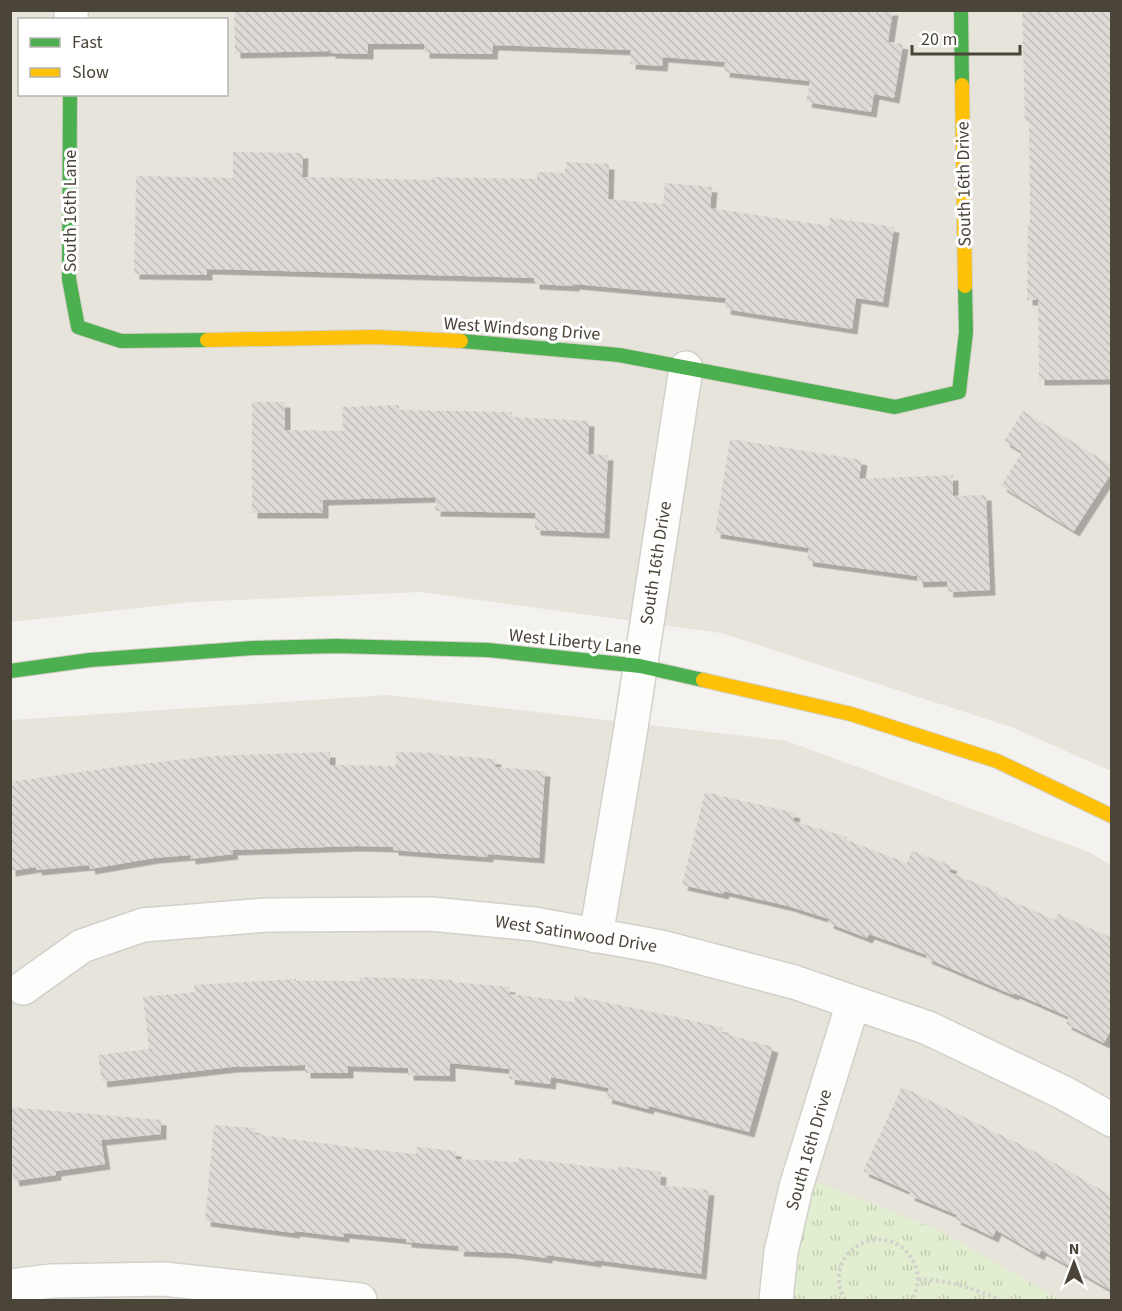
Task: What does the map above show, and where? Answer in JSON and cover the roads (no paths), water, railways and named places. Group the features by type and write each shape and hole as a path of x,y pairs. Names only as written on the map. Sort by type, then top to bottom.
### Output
{"street":[{"name":"South 16th Drive","path":"959,392 966,333 961,10"},
{"name":"South 16th Lane","path":"70,96 69,279 78,327"},
{"name":"West Windsong Drive","path":"78,327 121,341 374,337 496,343 619,355 894,406 959,392"},
{"name":"South 16th Drive","path":"596,936 687,368"},
{"name":"West Liberty Lane","path":"10,671 90,660 253,648 336,646 488,650 640,666 851,714 997,761 1112,816"},
{"name":"West Satinwood Drive","path":"23,988 82,946 143,925 267,915 431,915 534,924 661,947 794,982 928,1029 1064,1093 1112,1120"},
{"name":"South 16th Drive","path":"776,1300 781,1252 796,1187 853,1003"},
{"path":"10,1286 52,1281 164,1279 360,1300"}]}
